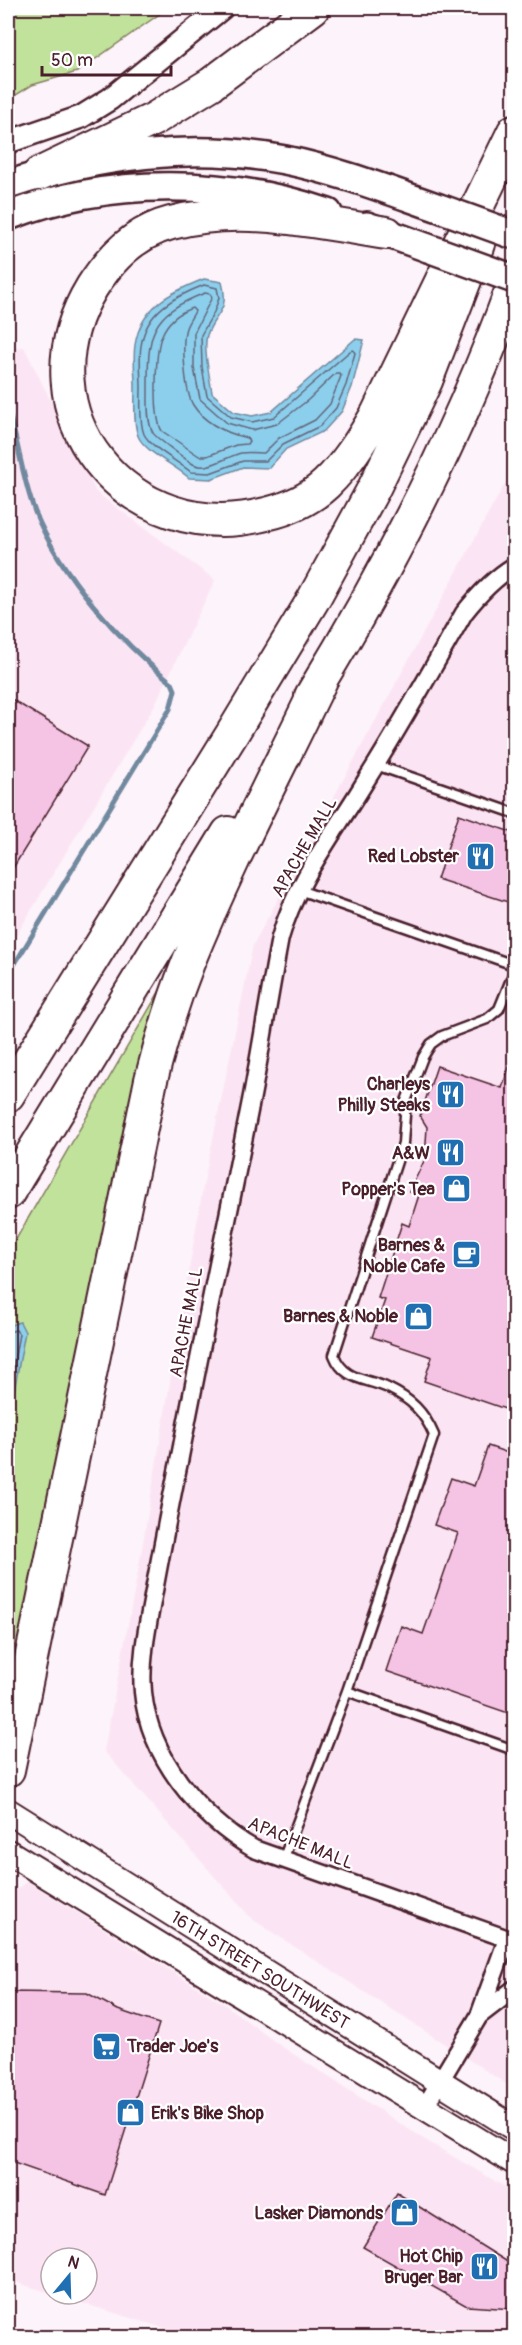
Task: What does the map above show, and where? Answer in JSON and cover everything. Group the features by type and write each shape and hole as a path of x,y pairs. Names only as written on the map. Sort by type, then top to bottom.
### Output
{"highway":[{"path":"39,174 123,136 164,113 211,84 313,8"},
{"path":"387,233 263,214 205,216 171,223 148,231 123,248 104,268 86,297 75,322 66,368 74,416 85,441 102,465 121,484 141,497 187,516 208,520 251,518 277,512 304,500 326,485 352,453 377,414 514,131"},
{"path":"8,1095 232,735 313,600 374,488 426,381 453,314 489,218 514,138"},
{"path":"8,1193 322,678 428,486 462,415 514,281"},
{"path":"8,1770 150,1080 164,1031 188,963 221,888 322,678"}],"main road":[{"path":"8,185 39,174 92,162 133,156 210,152 244,154 328,170 514,235"},
{"path":"8,216 38,204 84,193 158,187 193,188 275,198 313,207 514,281"},
{"name":"16TH STREET SOUTHWEST","path":"8,1811 514,2128"},
{"name":"16TH STREET SOUTHWEST","path":"8,1852 514,2162"}],"street":[{"path":"8,142 81,117 110,99 222,8"},
{"name":"APACHE MALL","path":"511,1940 283,1860 236,1839 197,1804 181,1784 157,1741 148,1718 143,1694 143,1672 160,1563 207,1311 286,917 299,890 376,765 464,612 480,594 514,566"},
{"path":"424,2108 479,2016 511,1940"},
{"path":"479,2016 514,1989"}],"lane":[{"path":"376,765 514,813"},
{"path":"299,890 514,965"},
{"path":"283,1860 347,1690 434,1435 426,1416 410,1401 388,1388 351,1376 339,1367 334,1355 403,1143 406,1101 423,1057 431,1044 442,1036 487,1019 499,1009 514,972"},
{"path":"347,1690 514,1750"}],"shaded area":[{"path":"24,347 96,492 215,580 154,706 8,949 8,349"},
{"path":"514,467 514,2089 252,1919 104,1751 138,1572 203,1187 253,945"},
{"path":"27,1881 224,2004 278,2044 430,2143 514,2192 514,2337 193,2337 92,2306 99,2306 99,2246 39,2246 39,2289 8,2280 8,1897"}],"green space":[{"path":"8,8 168,8 77,72 32,85 8,100"},
{"path":"163,985 169,989 8,1734 8,1253"}],"water":[{"path":"204,279 222,282 224,292 223,306 210,327 206,341 212,393 234,412 252,416 271,412 355,339 364,340 352,387 342,411 324,431 286,449 269,468 243,467 211,479 189,478 148,449 137,433 135,413 134,350 138,332 144,320 159,302 169,295"},
{"path":"20,1322 25,1332 8,1424 8,1328"}],"building":[{"path":"8,697 88,746 8,876"},
{"name":"Red Lobster","path":"459,814 514,833 514,904 437,879"},
{"path":"512,1058 514,1058 514,1412 424,1381 432,1357 372,1337 385,1300 378,1298 402,1223 409,1226 419,1195 409,1192 425,1159 427,1127 420,1116 437,1066 502,1088"},
{"path":"488,1446 514,1455 514,1715 386,1671 401,1626 423,1634 458,1533 434,1525 451,1478 474,1486"},
{"path":"8,1992 87,1993 118,2010 159,2024 105,2195 8,2161"},
{"path":"397,2193 514,2266 514,2309 467,2306 363,2247"}],"waterway":[{"path":"8,410 35,512 60,559 76,583 112,627 172,683 175,690 170,709 8,975"}],"place":[{"name":"Red Lobster","path":"480,856"},
{"name":"Charleys Philly Steaks","path":"451,1094"},
{"name":"A&W","path":"451,1153"},
{"name":"Popper's Tea","path":"456,1189"},
{"name":"Barnes & Noble Cafe","path":"466,1255"},
{"name":"Barnes & Noble","path":"419,1316"},
{"name":"Trader Joe's","path":"106,2046"},
{"name":"Erik's Bike Shop","path":"130,2113"},
{"name":"Lasker Diamonds","path":"404,2213"},
{"name":"Hot Chip Bruger Bar","path":"484,2266"}]}
